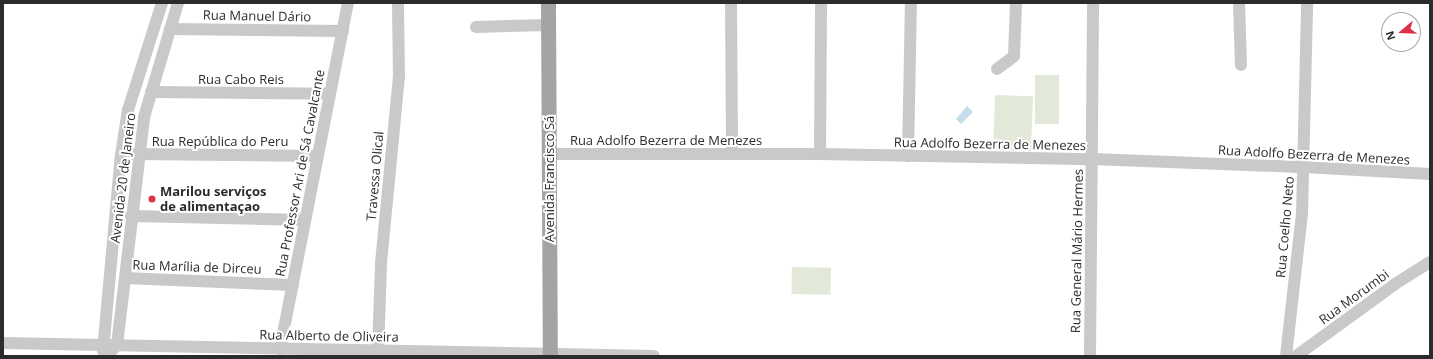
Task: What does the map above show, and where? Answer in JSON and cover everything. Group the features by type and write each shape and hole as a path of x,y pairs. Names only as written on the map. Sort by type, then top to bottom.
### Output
{"main road":[{"name":"Avenida Francisco Sá","path":"548,3 550,354"}],"street":[{"name":"Avenida 20 de Janeiro","path":"103,350 121,155 128,110 162,3"},
{"name":"Avenida 20 de Janeiro","path":"117,345 144,117 178,3"},
{"name":"Rua Professor Ari de Sá Cavalcante","path":"280,349 348,3"},
{"name":"Travessa Olical","path":"378,351 381,263 399,77 398,3"},
{"path":"731,3 732,154"},
{"path":"820,154 821,3"},
{"path":"908,156 911,3"},
{"path":"997,69 1014,56 1016,3"},
{"name":"Rua General Mário Hermes","path":"1090,356 1093,3"},
{"path":"1239,3 1241,65"},
{"name":"Rua Coelho Neto","path":"1286,356 1299,252 1304,167 1305,43 1307,3"},
{"path":"476,27 548,25"},
{"name":"Rua Manuel Dário","path":"170,29 343,31"},
{"name":"Rua Cabo Reis","path":"151,92 330,94"},
{"name":"Rua Adolfo Bezerra de Menezes","path":"549,154 820,154 1092,159 1304,167 1430,174"},
{"name":"Rua República do Peru","path":"121,155 318,156"},
{"path":"132,216 305,220"},
{"name":"Rua Morumbi","path":"1296,356 1395,284 1430,262"},
{"name":"Rua Marília de Dirceu","path":"125,278 293,285"},
{"name":"Rua Alberto de Oliveira","path":"3,343 103,350 117,345 654,356"},
{"path":"107,356 117,345"}],"green space":[{"path":"1035,75 1059,75 1059,124 1035,124"},
{"path":"995,95 1033,96 1031,151 993,150"},
{"path":"792,267 831,268 831,295 792,294"}],"water":[{"path":"967,106 973,112 961,124 956,119"}],"place":[{"name":"Marilou serviços de alimentaçao","path":"152,199"}]}
